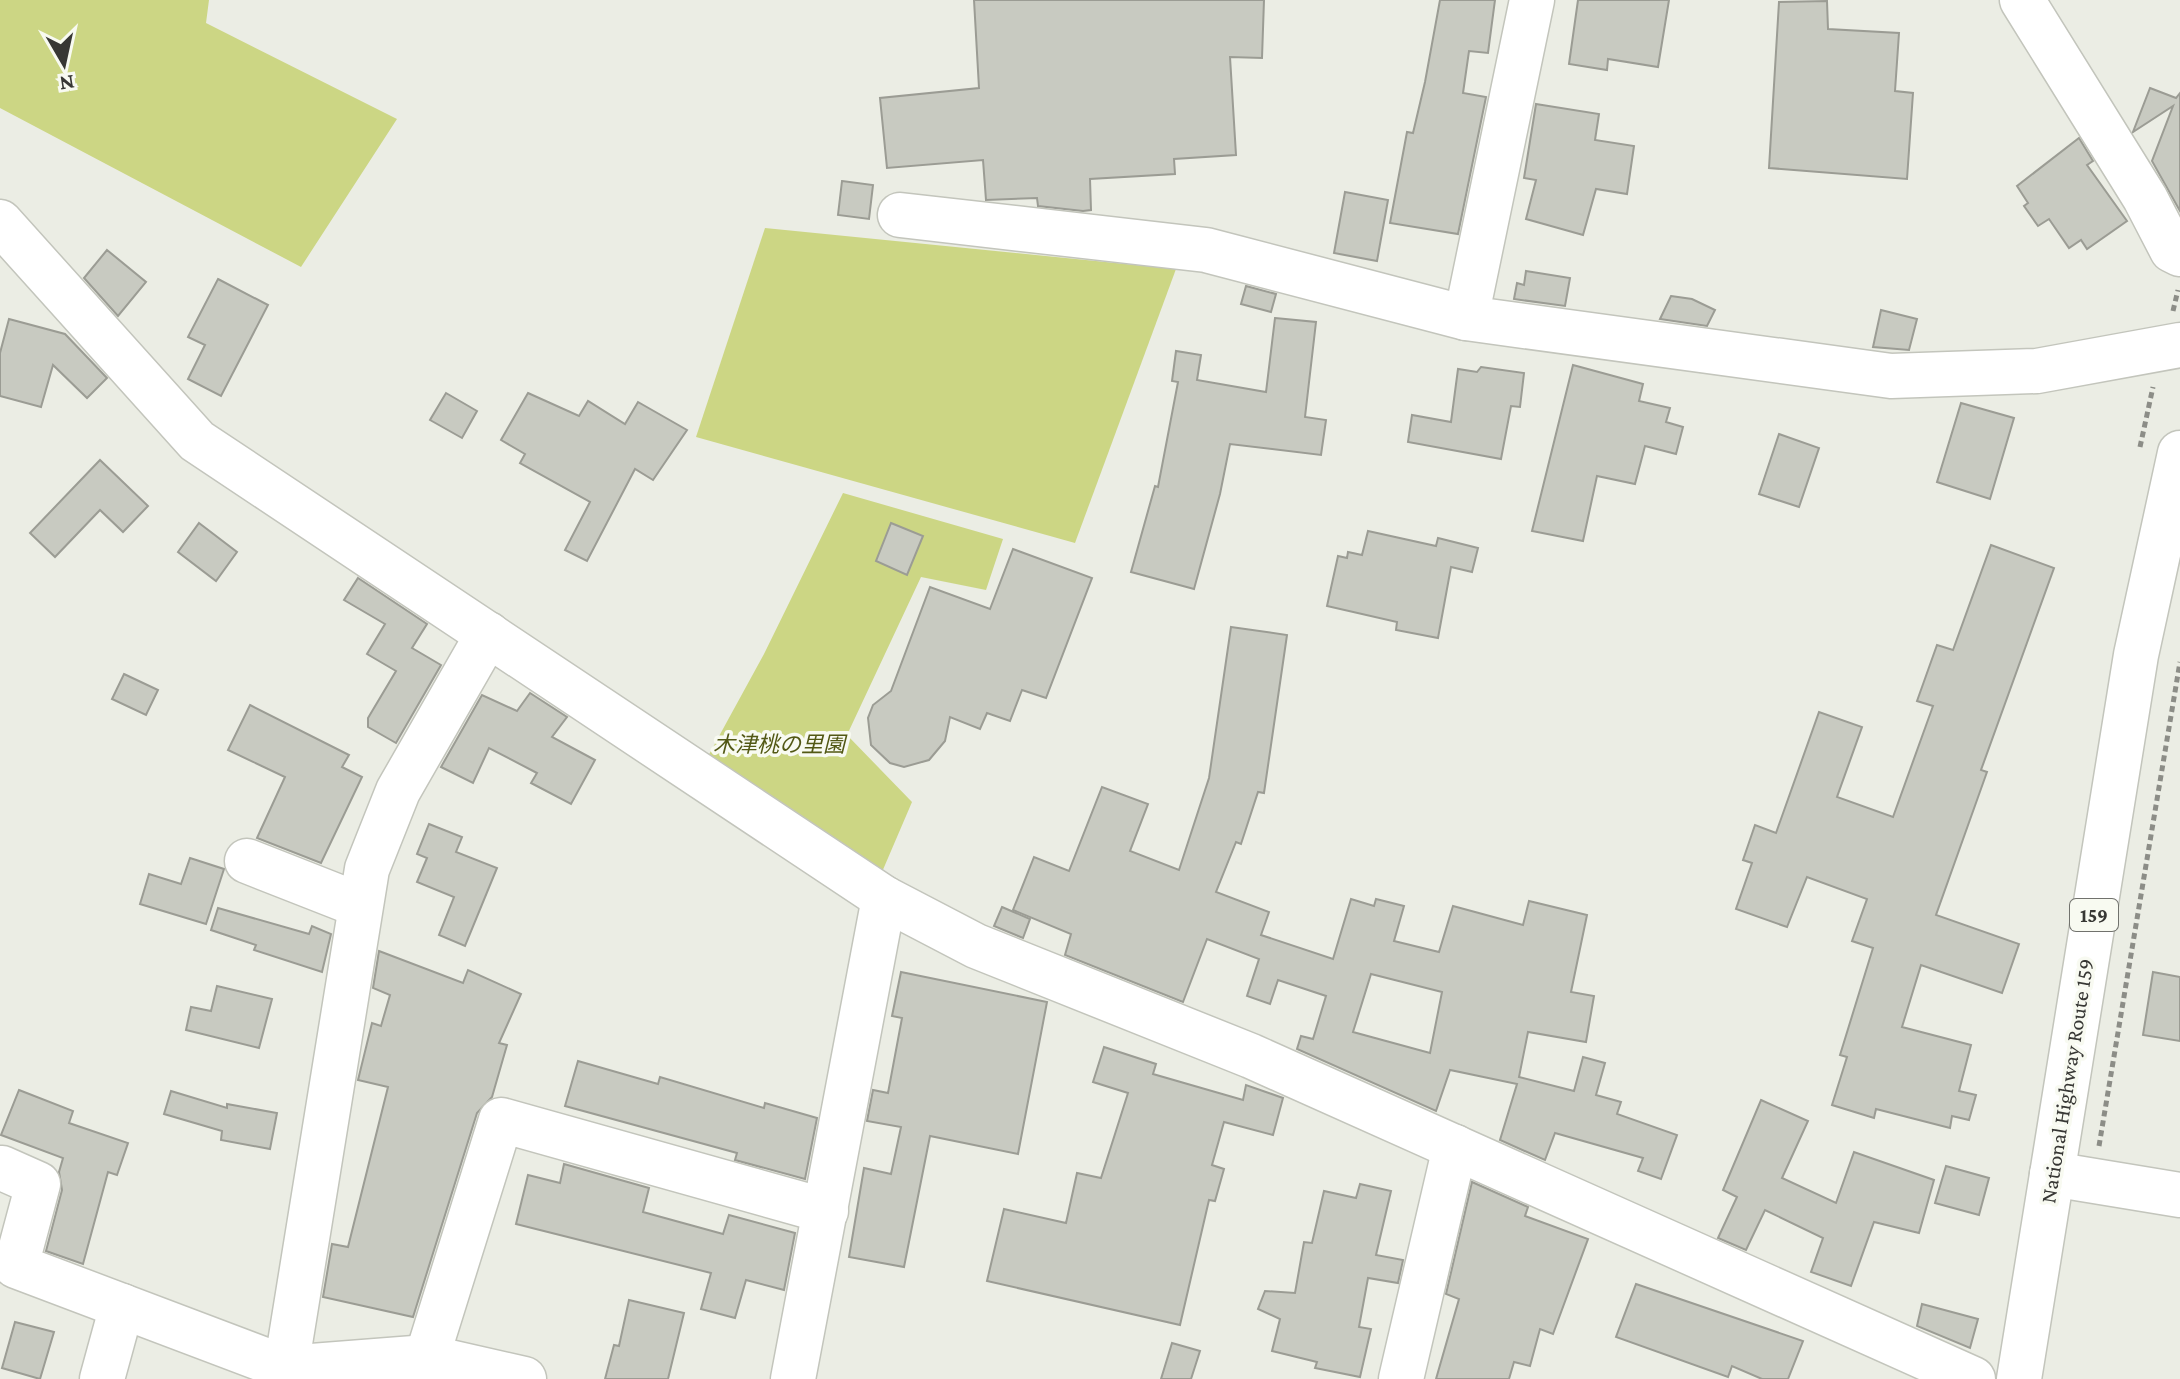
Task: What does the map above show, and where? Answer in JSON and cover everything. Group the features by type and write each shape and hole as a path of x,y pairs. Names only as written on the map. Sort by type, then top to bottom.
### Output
{"main road":[{"path":"1466,318 1532,0"},
{"path":"2022,0 2145,198 2172,250 2180,254"},
{"path":"900,215 1206,250 1466,318 1891,376 2037,371 2180,345"},
{"path":"0,222 197,441 884,898 976,946 1251,1056 1973,1379"},
{"name":"National Highway Route 159","path":"2019,1379 2136,655 2180,453"},
{"path":"285,1374 381,829 398,791 488,634"},
{"path":"247,861 372,891"},
{"path":"793,1379 884,898"},
{"path":"427,1357 501,1120 826,1211"},
{"path":"1401,1379 1455,1147"},
{"path":"2,1168 38,1184 16,1266 285,1374 427,1357 524,1379"},
{"path":"2052,1174 2180,1195"},
{"path":"102,1379 122,1306"}],"path":[{"path":"2099,1147 2180,662"}],"green space":[{"path":"0,0 209,0 206,23 397,119 301,267 0,108"},
{"path":"765,228 1176,269 1075,543 696,437"},
{"name":"木津桃の里園","path":"843,493 1003,539 986,590 921,577 847,735 912,802 879,879 706,760 764,654"}],"building":[{"path":"974,0 1264,0 1262,58 1230,57 1236,155 1174,159 1175,174 1090,179 1091,210 1083,211 1038,206 1037,198 986,200 983,160 887,168 880,98 979,88"},
{"path":"1440,0 1495,0 1488,53 1469,51 1463,93 1486,97 1458,234 1390,223 1407,132 1413,133"},
{"path":"1578,0 1669,0 1658,67 1608,59 1607,70 1569,64"},
{"path":"1827,1 1828,29 1899,33 1895,91 1913,93 1907,179 1769,168 1779,2"},
{"path":"2150,88 2176,98 2180,93 2180,211 2152,161 2173,106 2133,132"},
{"path":"1536,104 1599,114 1595,140 1634,146 1627,194 1596,189 1583,235 1526,219 1536,180 1524,178"},
{"path":"2079,138 2093,161 2087,165 2127,221 2087,249 2081,240 2069,248 2049,219 2038,226 2024,206 2028,203 2017,186"},
{"path":"842,181 873,185 869,219 838,215"},
{"path":"1345,192 1388,200 1377,261 1334,253"},
{"path":"107,250 146,282 118,316 84,278"},
{"path":"1526,271 1570,278 1565,306 1514,299 1517,283 1524,285"},
{"path":"218,279 268,305 221,396 188,379 205,345 188,337"},
{"path":"1246,286 1276,294 1271,312 1241,304"},
{"path":"1671,296 1692,299 1715,310 1707,326 1660,319"},
{"path":"1881,310 1917,319 1909,350 1873,347"},
{"path":"1275,318 1316,322 1305,417 1326,420 1321,455 1230,444 1194,589 1131,572 1155,486 1158,487 1178,382 1172,381 1176,351 1201,355 1197,380 1266,392"},
{"path":"9,319 65,334 107,378 87,398 53,365 41,407 0,396 0,353"},
{"path":"1573,365 1643,384 1639,401 1670,408 1666,422 1683,427 1676,454 1645,446 1635,484 1597,476 1583,541 1532,531"},
{"path":"1481,367 1524,373 1520,407 1511,406 1501,459 1408,442 1412,415 1451,422 1458,369 1477,372"},
{"path":"446,393 477,411 462,438 430,420"},
{"path":"528,393 579,416 588,401 625,424 638,402 687,430 653,480 635,469 587,561 565,550 590,502 520,463 525,454 501,440"},
{"path":"1961,403 2014,418 1990,499 1937,482"},
{"path":"1779,434 1819,448 1799,507 1759,494"},
{"path":"100,460 148,506 123,532 100,510 55,557 30,533"},
{"path":"199,523 237,552 216,581 178,552"},
{"path":"891,523 923,536 907,575 876,561"},
{"path":"1368,531 1436,546 1438,538 1478,548 1472,572 1451,567 1438,638 1396,630 1397,622 1327,606 1338,556 1347,558 1348,552 1362,555"},
{"path":"1991,545 2054,568 1981,770 1987,772 1936,915 2019,944 2002,993 1921,965 1902,1027 1971,1045 1959,1091 1976,1095 1969,1120 1952,1116 1950,1128 1876,1109 1874,1118 1832,1105 1847,1057 1840,1055 1873,948 1852,941 1867,899 1807,877 1787,927 1736,909 1752,863 1743,860 1755,825 1776,833 1819,712 1862,727 1837,797 1893,817 1933,706 1917,701 1937,645 1953,650"},
{"path":"1013,549 1092,578 1046,698 1022,690 1010,721 987,713 980,729 950,717 945,741 929,760 904,767 890,763 871,745 868,718 873,705 891,691 930,587 990,609"},
{"path":"358,578 427,624 412,648 441,665 396,743 368,727 368,718 396,671 367,654 385,624 344,600"},
{"path":"1231,627 1287,635 1264,793 1258,792 1241,844 1236,842 1216,892 1269,912 1261,935 1333,959 1351,899 1374,906 1376,899 1404,906 1394,941 1439,952 1453,906 1523,925 1529,901 1587,915 1571,992 1594,996 1586,1042 1528,1032 1519,1077 1574,1091 1583,1057 1605,1063 1596,1095 1621,1102 1617,1114 1677,1135 1661,1179 1638,1171 1643,1158 1555,1133 1545,1160 1500,1140 1517,1084 1450,1070 1436,1111 1297,1049 1301,1036 1313,1039 1326,996 1278,980 1270,1004 1247,996 1259,959 1207,939 1183,1002 1065,955 1071,934 1013,910 1034,857 1069,871 1102,787 1148,804 1130,851 1179,870 1209,778","holes":["1371,974 1442,992 1430,1053 1353,1032"]},
{"path":"124,674 158,690 146,715 112,699"},
{"path":"530,693 567,717 552,737 595,760 571,804 531,783 537,773 489,748 473,783 441,767 482,695 517,711"},
{"path":"250,705 349,755 342,767 362,777 321,863 257,838 285,777 228,750"},
{"path":"429,824 462,837 456,852 497,868 465,946 439,935 454,897 417,882 427,858 417,854"},
{"path":"190,858 224,869 206,924 140,904 149,874 181,884"},
{"path":"1002,907 1030,919 1023,938 994,926"},
{"path":"218,908 309,934 312,926 331,934 322,972 254,950 256,945 211,930"},
{"path":"379,951 463,983 468,970 521,994 499,1043 507,1045 492,1097 477,1113 413,1317 323,1297 332,1244 348,1247 388,1087 358,1080 372,1023 381,1026 390,995 373,988"},
{"path":"901,972 1047,1002 1018,1154 930,1136 904,1267 849,1257 864,1168 891,1174 901,1127 867,1121 873,1090 888,1093 902,1018 892,1016"},
{"path":"2153,972 2180,977 2180,1041 2143,1035"},
{"path":"217,986 272,999 259,1048 186,1030 191,1007 211,1011"},
{"path":"1104,1047 1156,1064 1153,1074 1243,1100 1246,1085 1283,1098 1273,1135 1224,1122 1212,1165 1224,1169 1215,1201 1209,1200 1180,1325 987,1281 1004,1209 1066,1223 1077,1173 1101,1178 1128,1093 1093,1082"},
{"path":"578,1061 658,1084 660,1077 764,1108 765,1103 817,1118 805,1179 735,1160 737,1153 565,1106"},
{"path":"19,1090 73,1111 69,1123 128,1143 117,1175 108,1172 83,1264 46,1251 62,1190 59,1172 63,1158 1,1135"},
{"path":"171,1091 227,1108 227,1104 277,1113 270,1149 221,1140 222,1131 164,1114"},
{"path":"1761,1100 1808,1121 1782,1178 1836,1203 1854,1152 1934,1180 1919,1233 1874,1222 1851,1286 1811,1272 1823,1238 1765,1210 1746,1250 1718,1238 1737,1197 1723,1190"},
{"path":"564,1164 649,1188 643,1212 723,1234 729,1215 795,1233 784,1290 746,1280 735,1318 701,1309 711,1273 516,1224 528,1175 560,1183"},
{"path":"1946,1166 1989,1178 1979,1215 1935,1203"},
{"path":"1472,1182 1528,1207 1525,1216 1588,1239 1553,1334 1540,1329 1530,1366 1514,1362 1509,1379 1436,1379 1459,1299 1446,1294"},
{"path":"1360,1184 1391,1191 1376,1255 1403,1260 1398,1283 1368,1278 1359,1327 1371,1329 1360,1377 1315,1368 1317,1362 1272,1351 1280,1319 1258,1309 1265,1291 1295,1293 1304,1242 1312,1243 1324,1191 1356,1198"},
{"path":"1636,1284 1803,1341 1788,1379 1762,1379 1732,1366 1728,1377 1616,1337"},
{"path":"629,1300 684,1313 668,1379 605,1379 614,1345 619,1346"},
{"path":"1922,1304 1978,1319 1970,1348 1917,1326"},
{"path":"15,1322 54,1332 40,1379 2,1368"},
{"path":"1172,1343 1200,1351 1191,1379 1161,1379"}]}
